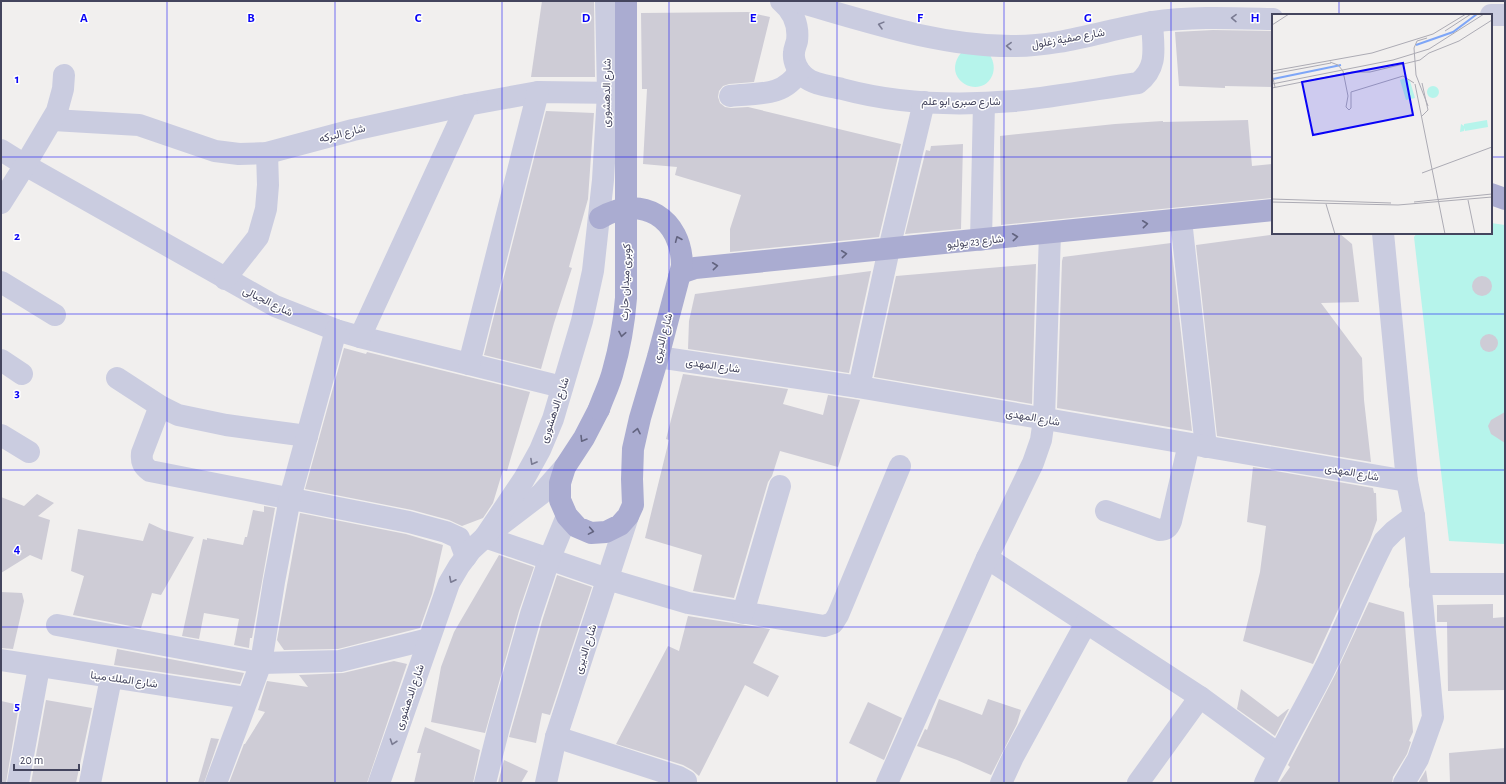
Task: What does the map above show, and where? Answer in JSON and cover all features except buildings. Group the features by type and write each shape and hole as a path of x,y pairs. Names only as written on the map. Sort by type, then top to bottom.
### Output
{"main road":[{"name":"كوبرى ميدان حارث","path":"565,467 584,438 599,409 613,373 623,324 626,298 626,1"},
{"path":"1492,194 1505,199"},
{"path":"600,218 621,208 636,208"},
{"name":"شارع الديرى","path":"628,516 633,505 633,449 640,418 682,266 682,254 674,231 666,222 656,215 636,208"},
{"name":"شارع 23 يوليو","path":"679,277 683,272 695,268 1272,210"},
{"path":"565,467 560,483 560,500 567,516 577,527 591,533 606,532 620,526 628,516"}],"street":[{"name":"شارع الدهشورى","path":"379,783 450,583 466,557 485,537 524,479 540,450 553,419 582,321 593,271 603,180 608,93 606,1"},
{"path":"634,1 636,208"},
{"path":"730,96 777,91 785,88 792,82 799,71 795,62 794,53 798,33 796,24 792,14 786,5 781,1"},
{"name":"شارع صفية زغلول","path":"795,1 940,40 1011,46 1044,45 1152,22 1195,18 1272,19"},
{"path":"1492,15 1505,15"},
{"name":"شارع صبرى ابو علم","path":"799,71 810,81 852,92 924,102 984,103 1016,101 1138,83 1145,78 1151,70 1153,63 1152,22"},
{"path":"1,203 53,120 60,103 64,75"},
{"name":"شارع البركه","path":"53,120 139,125 215,151 239,154 267,153 353,130 467,105 538,92 634,93"},
{"path":"469,364 538,92"},
{"path":"859,387 889,249 924,102"},
{"path":"981,240 984,103"},
{"path":"360,338 467,105"},
{"name":"شارع الجبالى","path":"1,150 274,306 360,338 562,387"},
{"path":"225,279 258,237 266,209 268,185 267,153"},
{"path":"1106,512 1159,530 1164,530 1169,527 1197,446 1181,220"},
{"path":"887,783 987,558 1034,462 1041,440 1044,419 1050,233"},
{"path":"1383,234 1407,482 1414,516 1434,717 1418,759 1404,783"},
{"path":"1,282 55,315"},
{"path":"216,783 260,664 290,498 336,330"},
{"name":"شارع المهدى","path":"658,357 859,387 1407,482"},
{"path":"1,360 22,374"},
{"path":"117,378 160,406 178,415 200,420 307,436"},
{"path":"160,406 142,453 144,466 150,471 409,522 446,532 460,538 466,557"},
{"path":"1,435 29,452"},
{"path":"485,537 607,579 688,603 824,626 833,623 838,615 900,466"},
{"name":"كوبرى ميدان حارث","path":"485,537 541,494 565,467"},
{"path":"743,613 780,486"},
{"path":"485,783 530,614 549,560 567,516"},
{"name":"شارع الديرى","path":"546,783 556,737 628,516"},
{"path":"1265,783 1278,754 1298,722 1325,669 1384,541 1394,531 1414,516"},
{"path":"987,558 1200,697 1278,754"},
{"path":"1420,584 1505,584"},
{"path":"1001,783 1013,757 1086,623"},
{"path":"57,625 260,664 340,661 429,639"},
{"name":"شارع الملك مينا","path":"1,660 247,698"},
{"path":"18,783 39,667"},
{"path":"90,783 111,678"},
{"path":"1138,783 1200,697"},
{"path":"556,737 679,777 686,781 686,783"}],"shaded area":[{"path":"961,53 990,55 994,71 986,83 979,87 971,87 964,84 958,78 955,71 956,62"},
{"path":"1492,223 1505,225 1505,544 1449,541 1414,237 1416,234 1492,234"}]}
